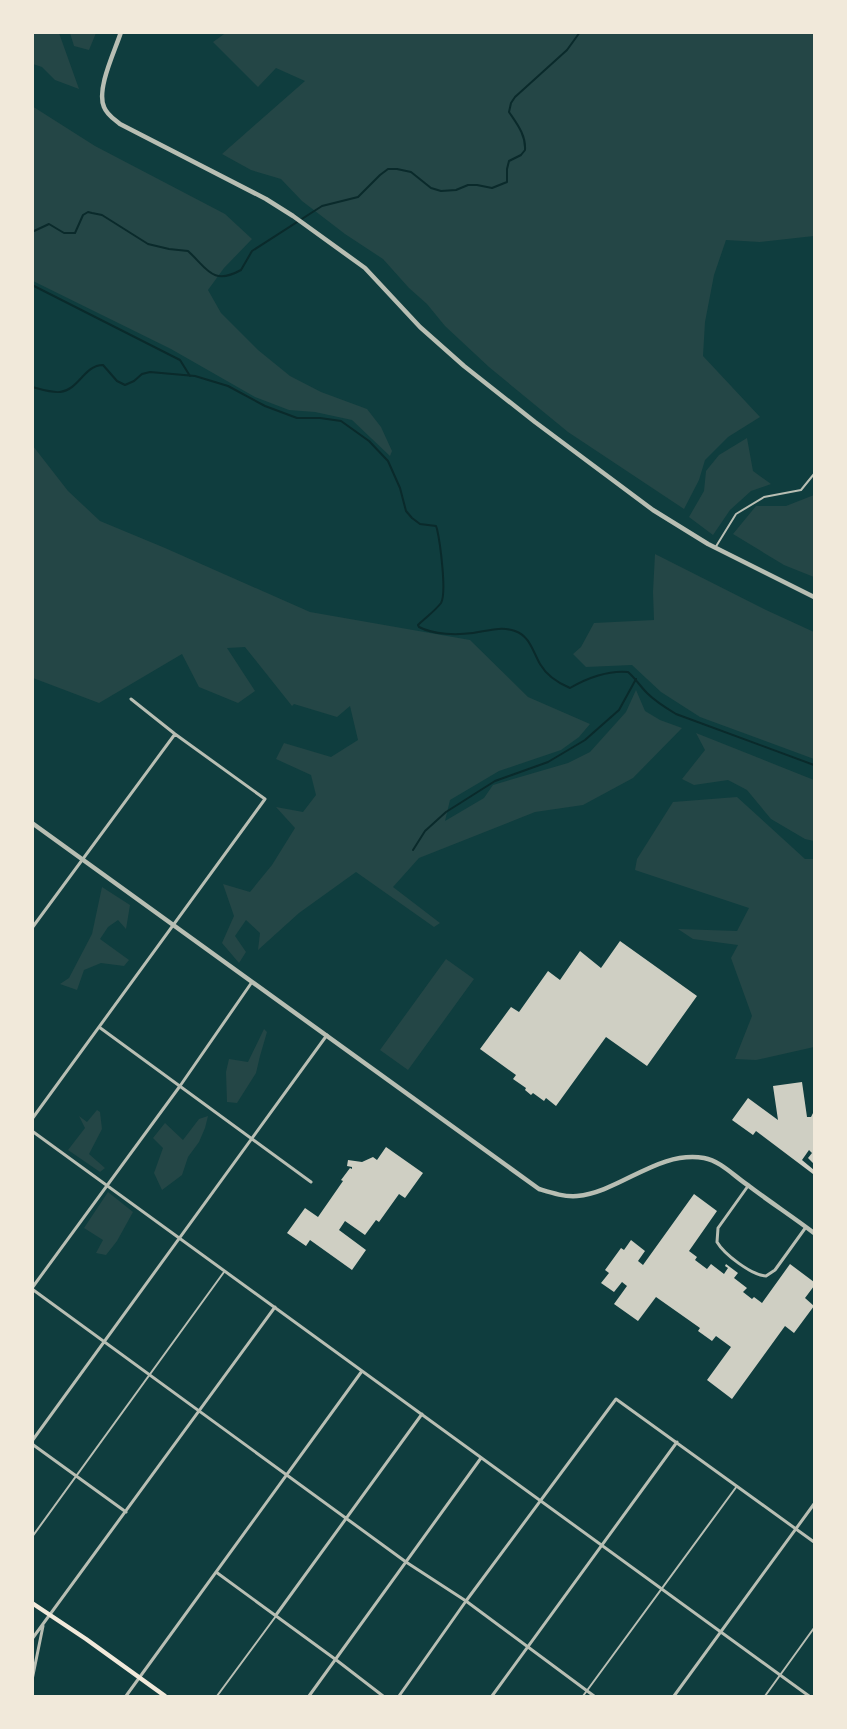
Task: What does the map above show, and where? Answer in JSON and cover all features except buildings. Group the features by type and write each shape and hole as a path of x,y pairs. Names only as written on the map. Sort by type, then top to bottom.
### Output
{"main road":[{"path":"32,1604 164,1696"}],"street":[{"path":"121,32 106,74 102,94 103,105 112,118 120,124 266,199 365,268 420,327 464,366 535,422 653,510 715,548 814,597"},
{"path":"32,1119 265,799 175,734 131,699"},
{"path":"32,928 175,734"},
{"path":"32,823 539,1189 565,1196 578,1196 596,1191 652,1166 671,1160 687,1157 705,1158 726,1169 814,1233"},
{"path":"253,982 180,1086 32,1289 406,1562 466,1601 594,1696"},
{"path":"99,1027 312,1182"},
{"path":"126,1512 32,1443 327,1035"},
{"path":"32,1131 809,1696"},
{"path":"748,1186 718,1228 717,1242 726,1252 749,1270 758,1276 766,1276 775,1270 806,1227"},
{"path":"32,1640 275,1307"},
{"path":"126,1696 362,1371"},
{"path":"399,1696 466,1601 616,1399 814,1542"},
{"path":"276,1616 422,1414"},
{"path":"492,1696 677,1442"},
{"path":"309,1696 482,1458"},
{"path":"674,1696 814,1504"},
{"path":"216,1572 383,1696"},
{"path":"32,1680 44,1624"}],"lane":[{"path":"715,548 736,514 764,497 801,490 814,474"},
{"path":"32,1537 225,1271"},
{"path":"584,1696 737,1486"},
{"path":"217,1696 276,1616"},
{"path":"765,1696 814,1628"}],"shaded area":[{"path":"70,32 96,33 89,50 74,46"},
{"path":"227,32 814,33 814,236 760,242 726,240 714,275 705,322 703,356 760,417 728,437 705,460 699,480 684,509 568,432 489,367 445,326 427,304 409,288 383,259 345,234 302,201 281,179 251,170 222,154 305,81 276,68 258,87 213,42"},
{"path":"32,33 59,33 79,89 55,80 42,67 33,64"},
{"path":"32,106 95,146 225,214 252,239 224,268 208,290 221,313 258,350 290,376 321,392 367,409 381,427 392,451 390,456 352,420 315,412 289,410 255,397 171,349 33,281"},
{"path":"747,438 753,471 771,484 751,491 730,510 713,535 689,517 704,491 706,471 719,455"},
{"path":"33,446 68,491 100,521 310,612 470,640 528,697 590,724 579,737 561,750 499,771 450,800 445,821 484,798 493,785 568,763 590,752 626,712 636,690 645,711 660,720 682,728 633,778 583,805 535,812 419,858 393,887 440,923 434,927 356,872 299,913 258,950 260,933 246,920 235,936 246,952 239,963 222,943 234,916 223,884 250,892 272,865 295,828 276,807 303,812 316,795 311,775 276,759 284,743 331,757 358,740 350,706 337,717 294,704 292,706 245,647 227,648 255,691 238,703 199,687 182,654 99,703 33,678"},
{"path":"814,495 814,577 784,565 733,534 756,506 786,506"},
{"path":"655,554 814,632 814,759 700,717 661,692 632,665 586,667 573,654 581,647 594,623 654,620"},
{"path":"696,733 814,780 814,841 805,839 771,819 747,790 728,780 694,785 682,779 705,750"},
{"path":"737,797 805,859 814,859 814,1047 756,1060 735,1059 752,1016 731,958 738,945 693,939 678,929 737,931 749,908 635,870 637,859 673,802"},
{"path":"102,887 130,905 126,929 118,920 108,927 100,939 129,960 124,966 101,963 84,970 77,990 60,984 69,978 92,934"},
{"path":"446,959 474,979 408,1070 380,1050"},
{"path":"264,1029 267,1032 256,1073 237,1103 227,1102 226,1072 229,1059 248,1062"},
{"path":"97,1110 100,1112 102,1129 89,1154 105,1168 100,1172 68,1150 85,1128 79,1116 87,1122"},
{"path":"208,1116 199,1142 188,1157 182,1175 162,1190 154,1173 163,1148 153,1138 165,1123 183,1140 199,1119"},
{"path":"108,1192 133,1212 117,1241 106,1255 96,1253 103,1240 84,1228"}],"waterway":[{"path":"32,232 49,224 64,233 75,233 83,215 88,212 102,215 148,244 188,251 205,269 216,276 223,276 241,270 252,251 322,206 358,197 388,169 411,172 431,188 441,191 456,190 468,185 492,188 507,182 509,161 521,155 525,150 518,125 509,112 511,103 515,97 567,50 580,32"},
{"path":"32,285 180,360 190,376"},
{"path":"32,387 53,392 67,390 91,369 103,365 117,381 125,385 134,381 142,374 150,372 195,376 228,386 265,406 297,418 320,418 341,421 369,441 388,461 400,488 406,511 412,518 420,524 436,526 440,545 443,597 441,603 418,625 419,627 432,632 453,634 499,629 515,631 528,640 546,672 553,679 570,688 591,678 606,674 628,672 650,696 676,714 814,765"},
{"path":"413,850 425,831 446,812 495,781 548,762 585,740 619,710 636,679"}]}
